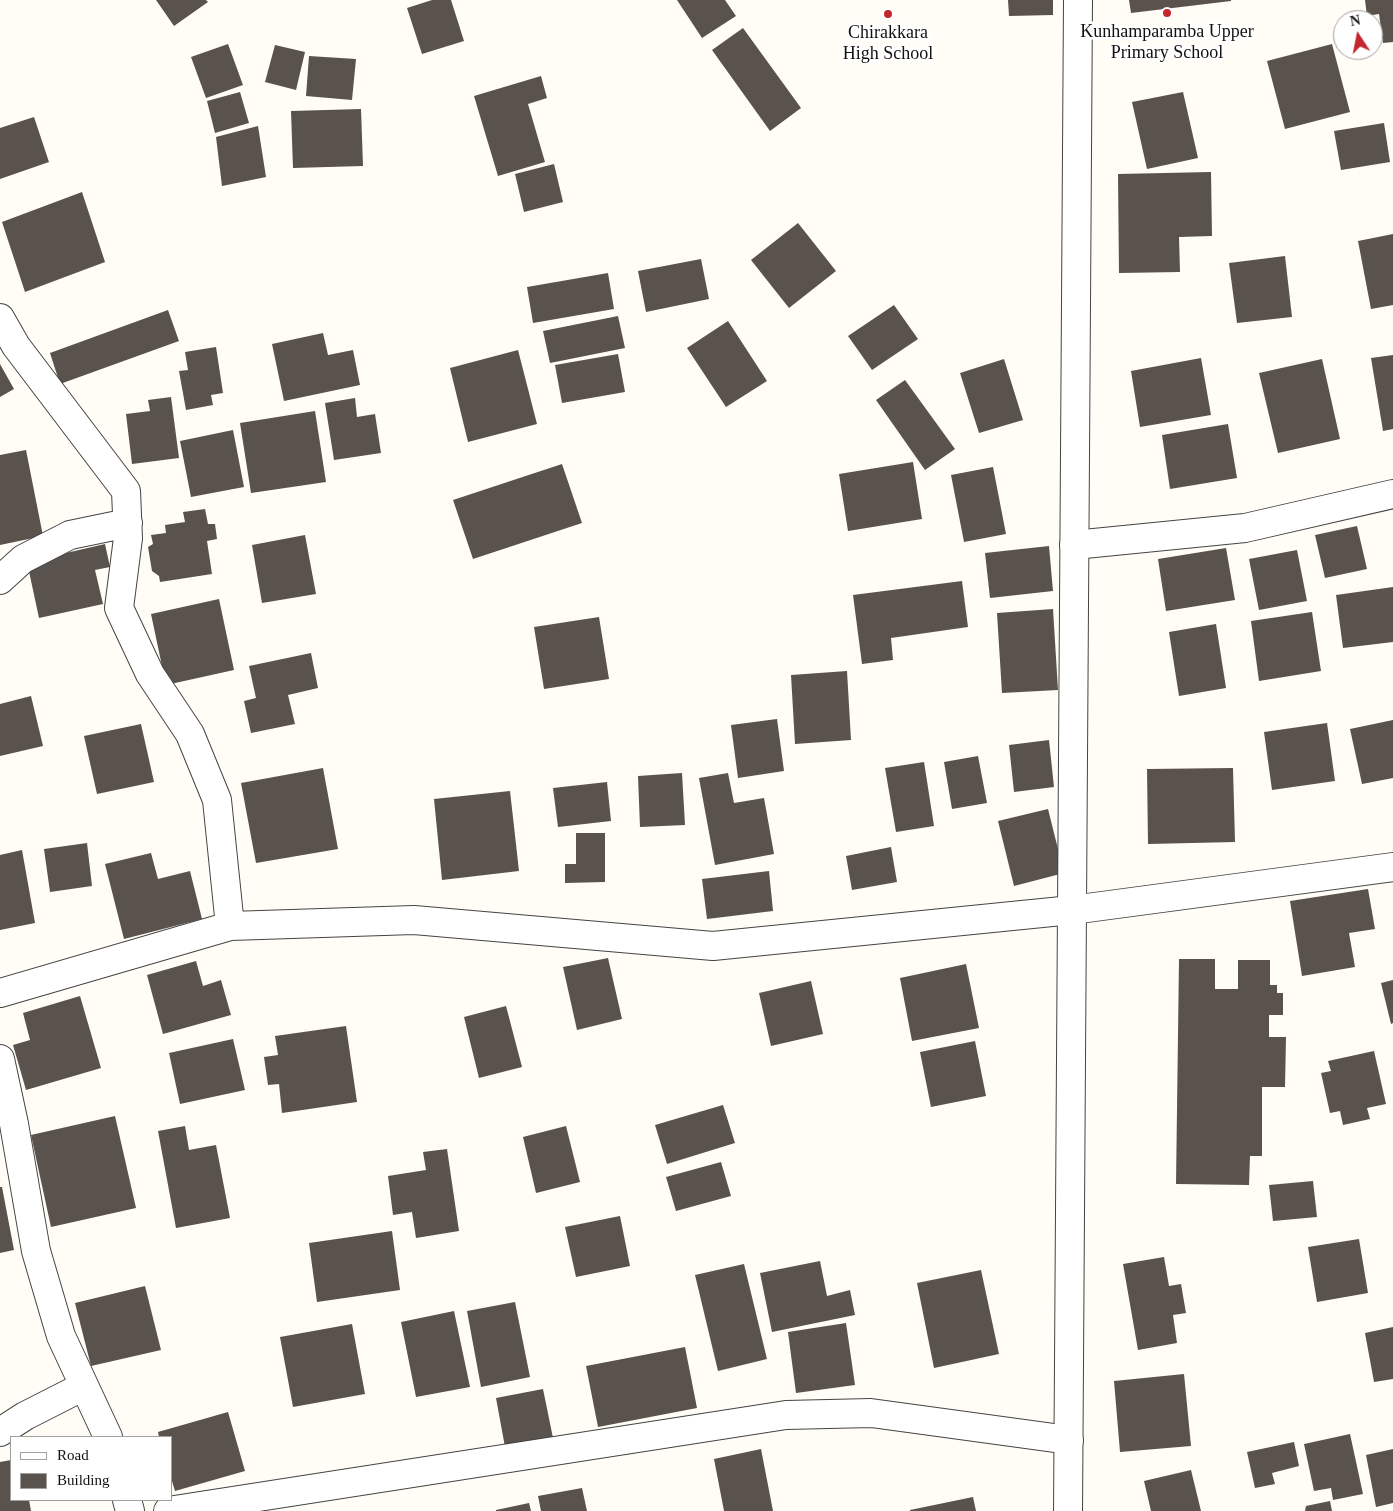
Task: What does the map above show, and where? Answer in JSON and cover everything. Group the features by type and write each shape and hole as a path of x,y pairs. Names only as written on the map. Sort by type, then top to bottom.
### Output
{"street":[{"path":"1068,1511 1078,0"},
{"path":"0,318 16,346 126,491 128,538 119,608 150,674 190,734 217,800 230,926"},
{"path":"1074,545 1245,528 1393,494"},
{"path":"0,580 23,559 70,535 128,523"},
{"path":"0,993 230,926 414,920 714,946 1072,910 1393,867"},
{"path":"0,1059 14,1124 36,1251 61,1336 108,1436"},
{"path":"0,1432 25,1416 84,1386"},
{"path":"168,1511 786,1415 871,1414 1069,1440"}],"building":[{"path":"156,0 206,0 208,2 174,26"},
{"path":"432,0 451,0 464,41 422,54 407,8"},
{"path":"677,0 725,0 736,16 702,38"},
{"path":"1008,0 1053,0 1053,15 1009,16"},
{"path":"1129,0 1231,0 1231,1 1131,13"},
{"path":"1365,0 1393,0 1393,42 1383,43 1383,10 1366,10"},
{"path":"743,28 801,108 770,131 712,50"},
{"path":"228,44 243,85 206,98 191,57"},
{"path":"1332,44 1333,60 1336,60 1350,112 1285,129 1267,61"},
{"path":"275,45 305,52 296,90 265,82"},
{"path":"309,56 356,59 352,100 306,96"},
{"path":"541,76 547,98 528,104 545,162 498,176 474,96"},
{"path":"240,92 249,123 215,133 207,101"},
{"path":"1183,92 1198,158 1147,169 1132,102"},
{"path":"361,109 363,166 293,168 291,111"},
{"path":"34,117 49,162 0,179 0,128"},
{"path":"1384,123 1390,162 1341,170 1334,131"},
{"path":"258,126 266,177 222,186 216,137"},
{"path":"554,164 563,202 524,212 515,174"},
{"path":"1211,172 1212,236 1179,237 1180,272 1119,273 1118,174"},
{"path":"82,192 105,262 25,292 2,222"},
{"path":"798,223 836,271 789,308 751,260"},
{"path":"1393,234 1393,305 1371,309 1358,241"},
{"path":"1285,256 1292,317 1237,323 1229,263"},
{"path":"701,259 709,299 646,312 638,271"},
{"path":"608,273 614,309 533,323 527,287"},
{"path":"894,305 918,339 872,370 848,336"},
{"path":"168,310 179,341 60,384 50,353"},
{"path":"618,316 625,348 550,363 543,331"},
{"path":"728,321 767,381 726,407 687,348"},
{"path":"323,333 328,355 353,350 360,385 284,401 272,344"},
{"path":"216,347 223,393 211,395 213,405 186,410 179,371 188,370 185,352"},
{"path":"518,350 537,424 468,442 450,368"},
{"path":"618,354 625,392 562,403 555,365"},
{"path":"1393,355 1393,429 1383,431 1371,358"},
{"path":"1201,358 1211,415 1140,427 1131,371"},
{"path":"1004,359 1023,420 979,433 960,373"},
{"path":"1322,359 1340,439 1278,453 1259,373"},
{"path":"0,364 14,389 0,397"},
{"path":"905,380 955,449 925,470 876,400"},
{"path":"171,397 179,458 132,464 126,414 150,411 148,400"},
{"path":"355,398 357,417 375,414 381,453 334,460 325,403"},
{"path":"315,411 326,482 251,493 240,423"},
{"path":"1228,424 1237,478 1170,489 1162,435"},
{"path":"233,430 244,487 191,497 180,441"},
{"path":"26,450 43,536 0,545 0,455"},
{"path":"913,462 922,519 848,531 839,474"},
{"path":"562,464 582,523 473,559 453,500"},
{"path":"993,467 1006,534 964,542 951,475"},
{"path":"205,509 208,524 215,524 217,539 207,541 212,574 160,582 159,576 152,571 148,547 153,544 151,535 166,533 165,525 185,522 183,512"},
{"path":"1357,526 1367,569 1325,578 1315,535"},
{"path":"305,535 316,594 262,603 252,545"},
{"path":"105,544 110,567 95,570 103,604 39,618 27,562"},
{"path":"1049,546 1053,591 990,598 985,553"},
{"path":"1226,548 1235,600 1166,611 1158,559"},
{"path":"1297,550 1307,601 1259,610 1249,559"},
{"path":"962,581 968,627 891,638 893,660 862,664 853,595"},
{"path":"1393,587 1393,642 1343,648 1336,595"},
{"path":"219,599 234,670 166,685 151,614"},
{"path":"1053,609 1058,690 1002,693 997,613"},
{"path":"1312,612 1321,671 1259,681 1251,621"},
{"path":"599,617 609,679 544,689 534,627"},
{"path":"1216,624 1226,688 1179,696 1169,632"},
{"path":"311,653 318,688 288,695 295,724 251,733 244,701 256,698 249,666"},
{"path":"847,671 851,740 795,744 791,675"},
{"path":"31,696 43,746 0,756 0,704"},
{"path":"777,719 784,771 738,778 731,725"},
{"path":"1393,720 1393,778 1362,784 1350,729"},
{"path":"1327,723 1335,781 1272,790 1264,732"},
{"path":"141,724 154,782 97,794 84,736"},
{"path":"1049,740 1054,787 1014,792 1009,745"},
{"path":"978,756 987,803 952,809 944,762"},
{"path":"924,762 934,826 896,832 885,768"},
{"path":"323,768 338,849 256,863 241,783"},
{"path":"1233,768 1235,842 1148,844 1147,769"},
{"path":"682,773 685,825 640,827 638,776"},
{"path":"728,773 734,803 764,798 774,854 715,865 699,778"},
{"path":"607,782 611,821 558,827 553,788"},
{"path":"510,791 519,871 442,880 434,799"},
{"path":"1048,809 1064,873 1014,886 998,821"},
{"path":"576,833 605,833 605,882 565,883 565,864 576,864"},
{"path":"87,843 92,886 50,892 44,849"},
{"path":"891,847 897,882 852,890 846,856"},
{"path":"22,850 35,923 0,930 0,855"},
{"path":"151,853 158,879 190,871 202,919 124,939 105,864"},
{"path":"769,871 773,911 707,919 702,879"},
{"path":"1368,889 1375,929 1349,933 1355,967 1302,976 1290,901"},
{"path":"608,958 622,1019 577,1030 563,967"},
{"path":"1179,959 1215,959 1215,989 1238,989 1238,960 1270,960 1270,985 1277,985 1277,993 1283,993 1283,1015 1269,1015 1269,1037 1286,1037 1285,1087 1262,1087 1262,1156 1250,1156 1249,1185 1176,1184"},
{"path":"196,961 203,986 221,980 231,1015 163,1034 147,975"},
{"path":"966,964 979,1028 912,1041 900,978"},
{"path":"1393,980 1393,1023 1391,1024 1381,983"},
{"path":"811,981 823,1034 771,1046 759,993"},
{"path":"80,996 101,1068 26,1090 13,1045 30,1040 23,1013"},
{"path":"506,1006 522,1067 479,1078 464,1017"},
{"path":"346,1026 357,1102 282,1113 279,1084 268,1085 264,1057 278,1055 275,1036"},
{"path":"233,1039 245,1090 180,1104 169,1053"},
{"path":"975,1041 986,1096 931,1107 920,1052"},
{"path":"1374,1051 1386,1104 1367,1108 1370,1119 1343,1125 1340,1111 1330,1113 1321,1073 1331,1071 1328,1061"},
{"path":"723,1105 735,1143 667,1164 655,1125"},
{"path":"115,1116 136,1208 51,1227 31,1135"},
{"path":"185,1126 189,1150 216,1145 230,1218 176,1228 158,1131"},
{"path":"566,1126 580,1182 536,1193 523,1137"},
{"path":"447,1149 459,1231 416,1238 412,1212 393,1215 388,1176 426,1170 423,1152"},
{"path":"721,1162 731,1196 676,1211 666,1177"},
{"path":"1313,1181 1317,1217 1273,1221 1269,1185"},
{"path":"0,1187 2,1187 14,1250 0,1253"},
{"path":"620,1216 630,1266 576,1277 565,1227"},
{"path":"392,1231 400,1290 317,1302 309,1243"},
{"path":"1359,1239 1368,1293 1317,1302 1308,1247"},
{"path":"1164,1257 1169,1286 1181,1284 1186,1313 1173,1315 1177,1343 1138,1350 1123,1264"},
{"path":"820,1261 827,1296 850,1290 855,1315 772,1332 760,1273"},
{"path":"744,1264 767,1359 718,1371 695,1275"},
{"path":"981,1270 999,1354 934,1368 917,1283"},
{"path":"145,1286 161,1350 91,1366 75,1303"},
{"path":"515,1302 530,1377 481,1387 467,1311"},
{"path":"454,1311 470,1387 416,1397 401,1322"},
{"path":"846,1323 855,1385 796,1393 788,1332"},
{"path":"352,1324 365,1394 293,1407 280,1337"},
{"path":"1393,1327 1393,1379 1374,1382 1365,1333"},
{"path":"685,1347 697,1408 598,1427 586,1366"},
{"path":"1184,1374 1191,1446 1120,1452 1114,1381"},
{"path":"543,1389 553,1438 505,1447 496,1398"},
{"path":"228,1412 245,1471 175,1491 172,1481 172,1436 159,1436 158,1432"},
{"path":"1350,1434 1363,1494 1333,1500 1331,1488 1314,1491 1304,1444"},
{"path":"1294,1442 1299,1466 1272,1473 1275,1484 1255,1488 1247,1452"},
{"path":"761,1449 773,1511 724,1511 714,1459"},
{"path":"1393,1449 1393,1503 1376,1507 1366,1455"},
{"path":"10,1460 10,1501 29,1501 31,1511 0,1511 0,1462"},
{"path":"1191,1470 1201,1511 1151,1511 1144,1481"},
{"path":"582,1488 587,1511 541,1511 538,1496"},
{"path":"973,1497 976,1511 910,1511 910,1510"},
{"path":"1330,1501 1332,1511 1305,1511 1306,1506"},
{"path":"529,1503 531,1511 496,1511 496,1510"}],"place":[{"name":"Kunhamparamba Upper Primary School","path":"1167,13"},
{"name":"Chirakkara High School","path":"888,14"}]}
